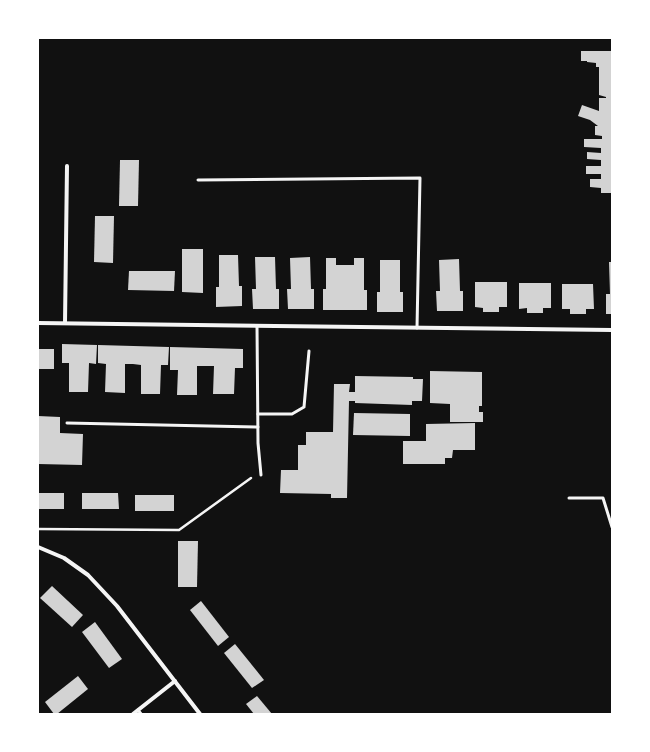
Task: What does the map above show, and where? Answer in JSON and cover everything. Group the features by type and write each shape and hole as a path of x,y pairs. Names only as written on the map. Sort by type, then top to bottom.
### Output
{"street":[{"path":"65,323 67,166"},
{"path":"38,323 612,330"},
{"path":"38,547 64,558 88,575 117,606 200,714"},
{"path":"133,714 139,712 175,681"}],"lane":[{"path":"198,180 420,178 417,328"},
{"path":"257,326 258,443 261,475"},
{"path":"258,414 292,414 304,408 308,350"},
{"path":"67,423 258,427"},
{"path":"569,498 603,498 612,527"}],"path":[{"path":"38,529 179,530 253,477"}],"building":[{"path":"581,51 612,51 612,193 601,193 601,188 590,187 590,179 601,179 601,174 586,174 586,166 601,166 601,160 587,159 587,152 601,153 601,148 584,147 584,139 602,139 602,136 595,135 595,126 598,126 590,120 578,116 582,105 599,111 599,98 606,97 599,95 599,67 596,67 596,63 581,61"},
{"path":"120,160 139,160 138,206 119,206"},
{"path":"95,216 114,216 113,263 94,262"},
{"path":"182,249 203,249 203,293 182,292"},
{"path":"219,255 238,255 239,286 242,286 242,306 216,307 216,287 219,287"},
{"path":"255,257 275,257 276,289 279,289 279,309 253,309 252,289 256,289"},
{"path":"310,257 311,289 314,289 314,309 288,309 287,289 291,289 290,258"},
{"path":"326,258 336,258 336,265 354,265 354,258 364,258 364,290 367,290 367,310 323,310 323,289 326,289"},
{"path":"459,259 460,291 463,291 463,311 437,311 436,291 440,291 439,260"},
{"path":"380,260 400,260 400,292 403,292 403,312 377,312 377,292 380,292"},
{"path":"609,262 612,262 612,314 606,314 606,294 610,294"},
{"path":"129,271 175,271 174,291 128,290"},
{"path":"475,282 507,282 507,307 499,307 499,312 483,312 483,308 475,307"},
{"path":"519,283 551,283 551,308 543,308 543,313 527,313 527,308 519,309"},
{"path":"562,284 593,284 594,309 586,309 586,314 570,314 570,309 562,309"},
{"path":"62,344 97,345 96,364 89,363 88,392 69,392 69,363 62,363"},
{"path":"98,345 169,347 168,365 161,365 160,394 141,394 141,365 133,364 125,364 125,393 105,392 106,364 98,363"},
{"path":"170,347 243,349 243,368 235,368 234,394 213,394 214,366 197,366 197,395 177,395 178,370 170,370"},
{"path":"38,349 54,349 54,369 38,369"},
{"path":"430,371 482,372 482,406 479,406 479,412 483,412 483,422 450,422 450,404 430,403"},
{"path":"355,376 413,377 413,379 423,379 422,401 412,401 412,405 355,403 355,401 349,401 347,498 331,498 331,494 280,493 281,470 298,470 298,445 306,445 306,432 333,432 334,384 350,384 349,392 355,392"},
{"path":"354,413 410,414 410,436 353,435"},
{"path":"38,416 60,417 60,433 83,434 82,465 38,464"},
{"path":"475,423 475,450 453,450 452,458 445,458 445,464 403,464 403,441 426,441 426,424"},
{"path":"38,493 64,493 64,509 38,509"},
{"path":"82,493 118,493 119,509 82,509"},
{"path":"135,495 174,495 174,511 135,511"},
{"path":"178,541 198,541 197,587 178,587"},
{"path":"52,586 83,615 72,627 40,598"},
{"path":"201,601 229,637 218,646 190,610"},
{"path":"95,622 122,659 109,668 82,632"},
{"path":"235,644 264,680 252,688 224,653"},
{"path":"78,676 88,689 57,714 54,714 45,702"},
{"path":"257,696 272,714 254,714 246,704"}]}
